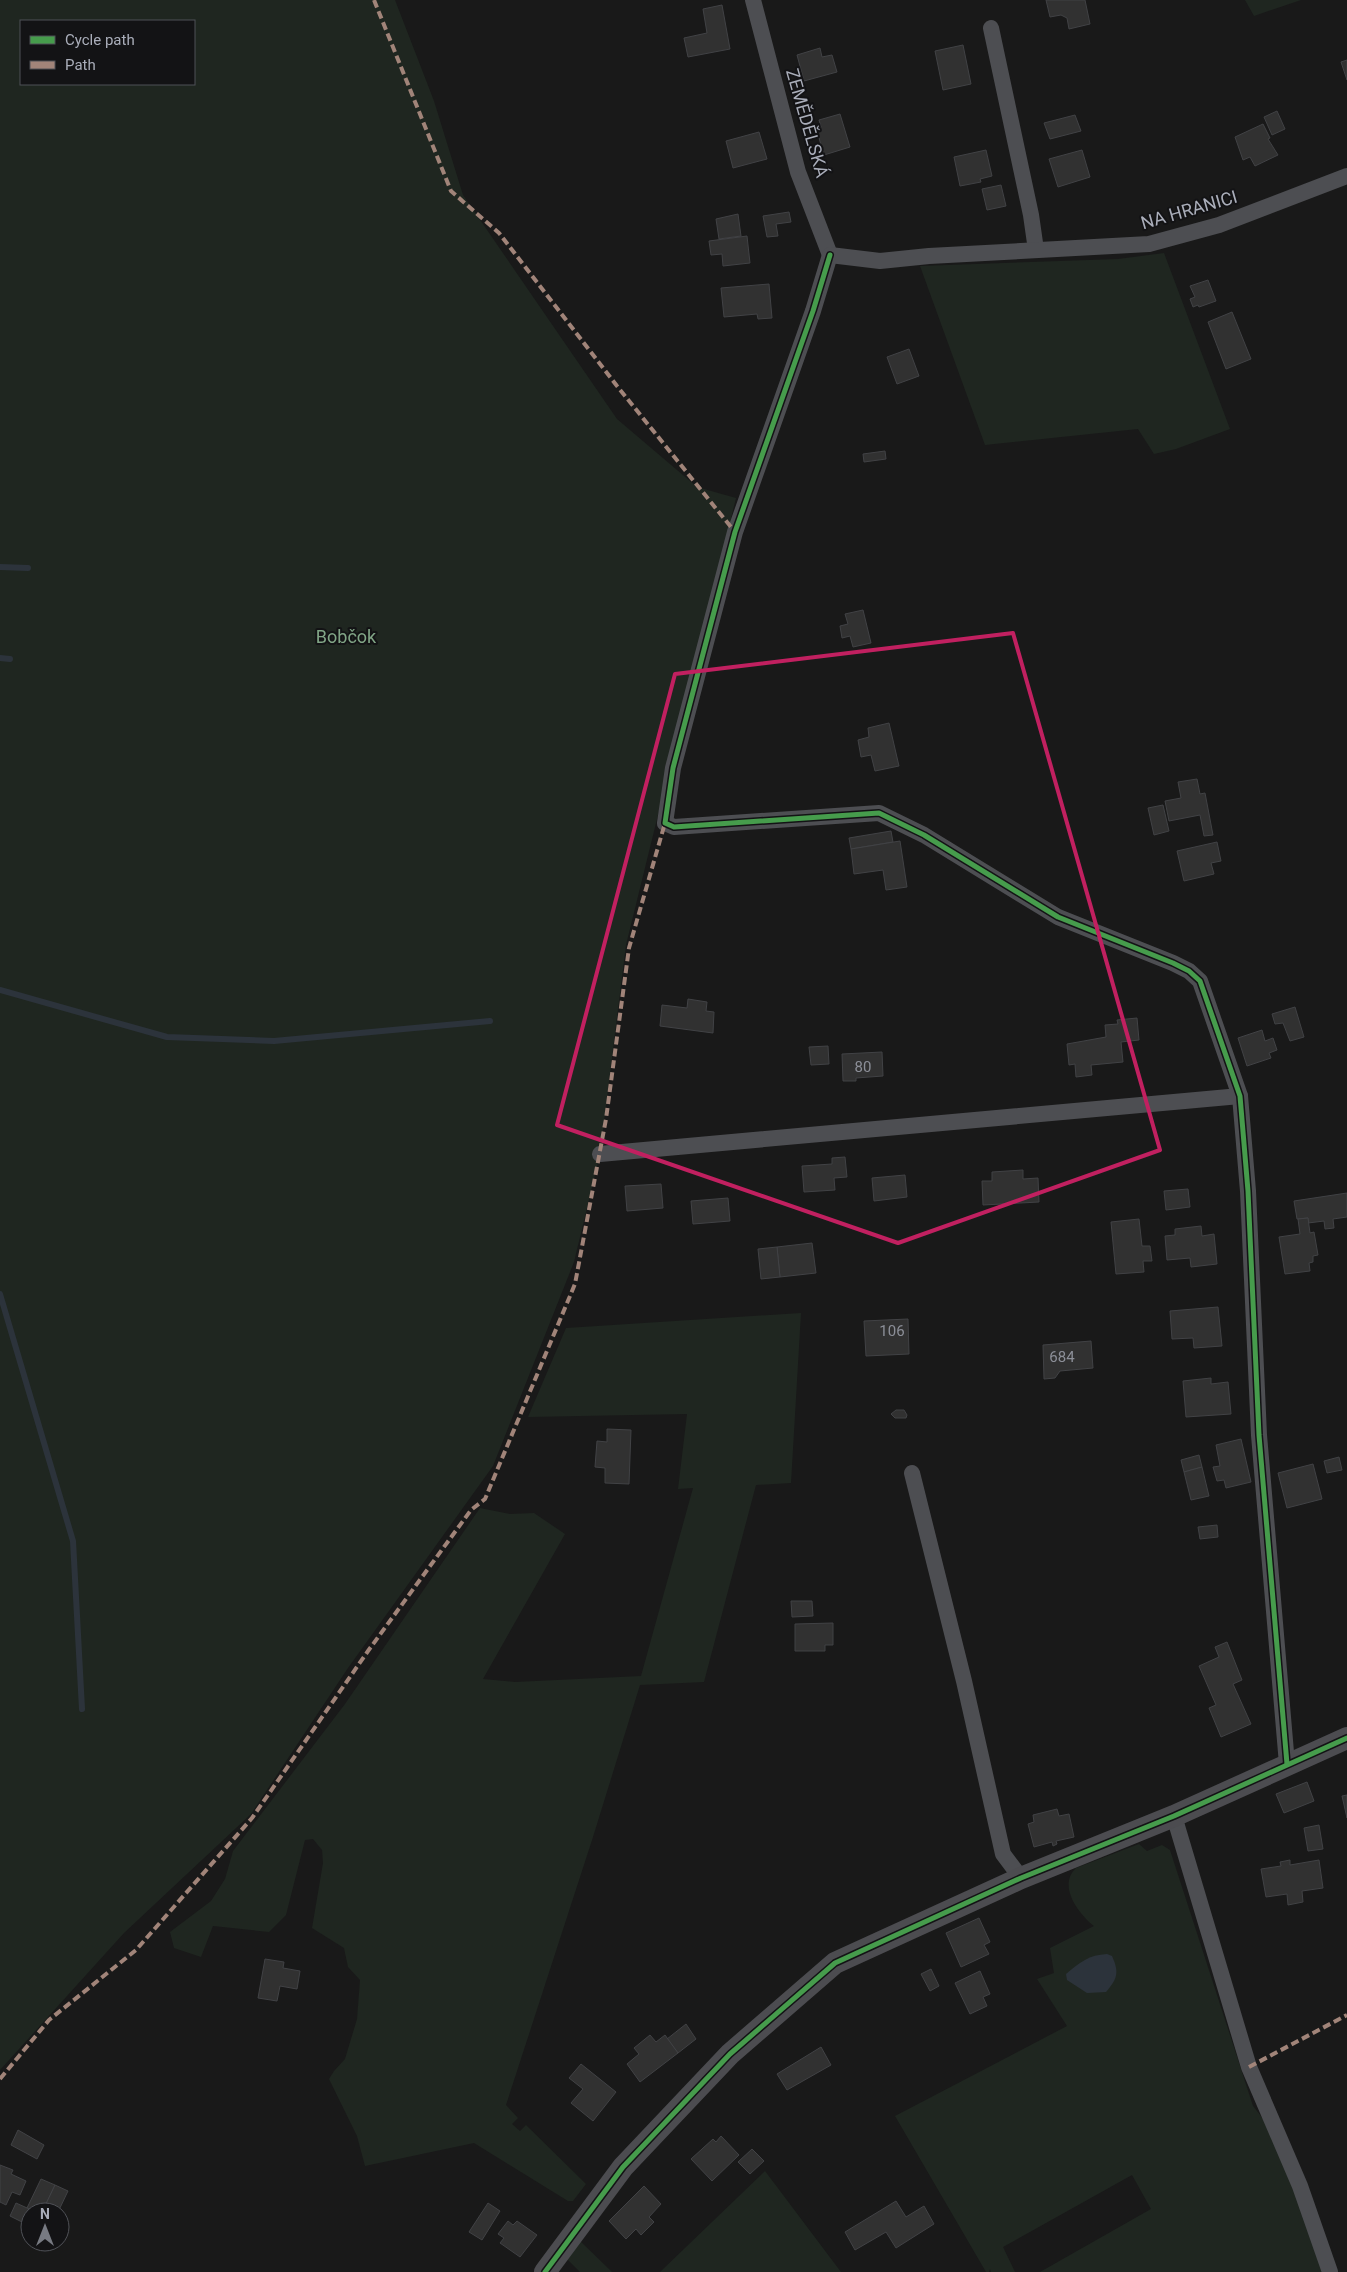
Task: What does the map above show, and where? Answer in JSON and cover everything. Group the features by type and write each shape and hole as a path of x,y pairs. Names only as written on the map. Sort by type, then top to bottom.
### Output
{"street":[{"name":"ZEMĚDĚLSKÁ","path":"752,0 798,172 830,255"},
{"path":"991,28 1032,215 1036,250"},
{"name":"NA HRANICI","path":"830,255 880,261 929,256 1149,244 1219,225 1347,176"},
{"path":"830,255 813,311 735,532 673,768 665,823 674,827 879,813 924,835 1058,917 1189,971 1200,981 1240,1096 1248,1191 1259,1435 1287,1764"},
{"path":"600,1154 1240,1096"},
{"path":"912,1473 960,1662 1003,1854 1021,1878"},
{"path":"546,2272 623,2167 730,2054 835,1963 1021,1878 1174,1816 1347,1738"},
{"path":"1174,1816 1249,2067 1300,2186 1330,2272"}],"highlighted area":[{"path":"1013,633 1160,1150 898,1243 557,1125 675,674"}],"green space":[{"name":"Bobčok","path":"0,0 395,0 434,101 463,195 617,419 697,487 736,498 626,945 600,1154 574,1262 493,1466 348,1668 251,1814 124,1933 0,2070"},
{"path":"1245,0 1301,0 1254,16"},
{"path":"1164,253 1230,429 1176,449 1154,454 1138,429 985,445 920,266 1118,259"},
{"path":"801,1313 791,1483 756,1485 704,1682 640,1685 506,2105 518,2118 512,2124 520,2131 526,2125 586,2184 573,2201 568,2201 474,2143 365,2166 357,2136 329,2079 345,2059 357,2019 360,1980 348,1967 344,1948 312,1928 323,1863 322,1850 313,1839 305,1840 286,1915 269,1932 213,1926 201,1957 174,1948 170,1932 211,1901 225,1879 233,1851 345,1704 480,1508 510,1514 534,1513 565,1534 483,1679 515,1682 641,1676 693,1488 678,1489 687,1414 528,1417 566,1328"},
{"path":"1139,1844 1147,1851 1162,1845 1170,1850 1253,2106 1264,2120 1335,2272 1040,2272 1151,2209 1132,2175 1003,2247 1015,2272 991,2272 990,2269 989,2272 986,2272 895,2116 1067,2026 1037,1979 1054,1973 1050,1948 1094,1926 1082,1914 1072,1899 1069,1891 1071,1875 1076,1868"},
{"path":"765,2171 841,2272 660,2272"},
{"path":"578,2239 612,2272 580,2272 565,2257"}],"shaded area":[{"path":"1107,1954 1112,1956 1116,1966 1116,1975 1106,1992 1087,1993 1067,1980 1066,1974 1080,1963 1095,1956"}],"building":[{"path":"1046,0 1085,0 1090,24 1069,29 1067,18 1061,15 1050,17"},
{"path":"722,5 730,49 688,57 684,38 707,33 703,9"},
{"path":"963,45 971,84 943,90 935,51"},
{"path":"820,48 822,57 832,55 837,72 804,81 797,55"},
{"path":"1347,60 1347,80 1341,62"},
{"path":"1277,111 1285,129 1272,135 1264,117"},
{"path":"840,114 850,147 824,155 816,128 821,127 819,120"},
{"path":"1075,115 1081,131 1050,139 1044,123"},
{"path":"1263,124 1270,138 1268,139 1278,155 1255,166 1250,157 1243,160 1235,137"},
{"path":"759,132 767,159 733,168 726,141"},
{"path":"986,150 992,176 980,179 981,182 960,186 954,157"},
{"path":"1082,150 1090,177 1058,187 1049,159"},
{"path":"1001,185 1006,206 987,210 982,189"},
{"path":"789,212 791,222 776,224 778,236 767,237 763,216"},
{"path":"738,214 741,236 719,239 716,219"},
{"path":"747,236 750,263 723,266 722,254 711,255 709,241"},
{"path":"1208,280 1216,301 1199,307 1198,305 1193,307 1190,299 1195,297 1190,286"},
{"path":"769,284 772,318 758,319 757,314 724,317 721,288"},
{"path":"1232,312 1251,359 1226,369 1208,322"},
{"path":"909,349 919,376 897,384 887,357"},
{"path":"885,451 886,459 864,462 863,454"},
{"path":"863,610 871,643 853,647 850,636 842,638 840,626 848,624 845,614"},
{"path":"889,723 899,766 875,771 871,755 861,757 858,740 869,737 868,728"},
{"path":"1197,779 1200,794 1205,793 1213,835 1204,836 1200,815 1169,821 1165,801 1181,798 1178,782"},
{"path":"1163,805 1169,831 1154,835 1148,808"},
{"path":"891,831 893,842 851,849 849,838"},
{"path":"900,841 907,887 886,890 883,870 854,874 851,849"},
{"path":"1217,842 1221,861 1211,863 1214,874 1184,881 1177,851"},
{"path":"688,999 707,1002 706,1011 714,1012 713,1033 660,1026 662,1005 687,1008"},
{"path":"1295,1007 1304,1037 1290,1041 1283,1023 1275,1024 1272,1014"},
{"path":"1137,1018 1139,1040 1121,1042 1123,1062 1091,1065 1092,1075 1076,1077 1075,1064 1069,1065 1067,1044 1106,1037 1105,1025 1118,1024 1117,1020"},
{"path":"1262,1030 1265,1041 1273,1038 1277,1050 1269,1053 1271,1058 1247,1066 1238,1038"},
{"path":"828,1046 829,1064 811,1065 809,1047"},
{"path":"882,1052 883,1076 856,1078 856,1081 843,1081 842,1054"},
{"path":"845,1157 847,1177 834,1178 835,1190 804,1192 802,1166 832,1164 832,1158"},
{"path":"1023,1170 1023,1179 1038,1178 1039,1202 983,1205 982,1181 992,1181 992,1172"},
{"path":"905,1175 907,1197 874,1201 872,1178"},
{"path":"661,1184 663,1208 627,1211 625,1186"},
{"path":"1188,1189 1190,1207 1166,1210 1164,1191"},
{"path":"1347,1193 1347,1217 1333,1219 1334,1228 1325,1229 1324,1221 1308,1223 1308,1218 1297,1219 1294,1201"},
{"path":"728,1198 730,1221 693,1224 691,1201"},
{"path":"1308,1218 1310,1233 1314,1232 1318,1255 1313,1256 1313,1262 1309,1263 1310,1271 1285,1274 1279,1237 1300,1234 1298,1219"},
{"path":"1139,1219 1142,1246 1150,1246 1152,1261 1143,1261 1144,1272 1116,1274 1111,1222"},
{"path":"1201,1226 1202,1236 1214,1234 1217,1264 1191,1267 1190,1258 1167,1260 1165,1236 1175,1235 1175,1229"},
{"path":"812,1243 816,1273 780,1277 777,1247"},
{"path":"777,1247 780,1277 761,1279 758,1249"},
{"path":"1218,1307 1222,1346 1194,1348 1193,1338 1172,1339 1170,1311"},
{"path":"908,1319 909,1354 866,1356 864,1321"},
{"path":"1091,1341 1093,1368 1060,1371 1055,1378 1044,1379 1043,1345"},
{"path":"1211,1378 1211,1384 1228,1382 1231,1414 1186,1417 1183,1381"},
{"path":"896,1410 904,1410 907,1415 906,1418 895,1418 891,1414"},
{"path":"607,1429 631,1430 629,1484 605,1483 605,1468 595,1467 597,1441 607,1442"},
{"path":"1241,1439 1251,1482 1226,1488 1224,1480 1217,1481 1213,1467 1220,1466 1216,1445"},
{"path":"1199,1455 1202,1467 1184,1472 1181,1460"},
{"path":"1339,1457 1342,1470 1327,1473 1324,1461"},
{"path":"1313,1464 1322,1499 1287,1508 1278,1473"},
{"path":"1202,1467 1209,1496 1191,1500 1184,1472"},
{"path":"1217,1525 1218,1537 1200,1539 1198,1527"},
{"path":"791,1601 812,1601 813,1616 792,1617"},
{"path":"833,1623 833,1645 825,1645 825,1651 795,1651 795,1624"},
{"path":"1227,1642 1242,1680 1233,1684 1251,1724 1221,1737 1209,1708 1216,1705 1199,1666 1219,1657 1215,1647"},
{"path":"1307,1782 1314,1801 1284,1813 1276,1794"},
{"path":"1347,1795 1347,1818 1342,1796"},
{"path":"1057,1809 1059,1816 1069,1814 1074,1837 1056,1841 1057,1844 1053,1846 1052,1842 1034,1847 1028,1824 1034,1822 1033,1815"},
{"path":"1319,1825 1323,1849 1308,1851 1304,1828"},
{"path":"1290,1860 1290,1865 1319,1860 1323,1888 1302,1891 1303,1902 1288,1905 1287,1894 1266,1897 1261,1869 1281,1866 1280,1862"},
{"path":"979,1918 990,1942 984,1945 989,1954 961,1967 946,1933"},
{"path":"265,1959 284,1962 283,1968 300,1971 297,1989 280,1986 277,2001 258,1998"},
{"path":"931,1969 939,1986 930,1991 921,1974"},
{"path":"980,1971 990,1994 983,1997 987,2006 970,2014 955,1983"},
{"path":"686,2024 696,2039 678,2053 667,2039"},
{"path":"650,2035 656,2042 665,2035 678,2053 640,2082 627,2064 639,2054 634,2048"},
{"path":"821,2047 831,2065 787,2090 777,2074"},
{"path":"581,2064 616,2092 593,2121 571,2103 583,2089 569,2078"},
{"path":"18,2130 44,2145 37,2159 11,2145"},
{"path":"721,2136 739,2155 712,2181 691,2159 713,2139 716,2142"},
{"path":"752,2149 764,2161 750,2174 738,2162"},
{"path":"0,2165 13,2170 11,2174 26,2181 20,2195 12,2192 6,2205 0,2202"},
{"path":"41,2179 55,2185 47,2202 30,2202"},
{"path":"55,2185 68,2191 63,2202 47,2202"},
{"path":"644,2186 661,2204 649,2217 654,2222 641,2235 636,2229 626,2239 609,2221"},
{"path":"896,2201 906,2217 924,2206 934,2224 896,2248 886,2232 855,2250 845,2232"},
{"path":"16,2203 20,2205 20,2221 10,2216"},
{"path":"488,2203 500,2211 482,2240 469,2232"},
{"path":"508,2221 513,2225 517,2221 537,2235 520,2257 500,2243 504,2238 498,2234"}],"waterway":[{"path":"0,567 28,568"},
{"path":"0,658 10,659"},
{"path":"0,990 167,1037 274,1041 490,1021"},
{"path":"0,1294 73,1541 82,1709"}],"marked path":[{"path":"374,0 451,191 499,233 617,386 735,532"},
{"path":"0,2079 49,2020 136,1950 252,1818 368,1651 471,1510 485,1499 575,1284 606,1119 629,948 665,823"},
{"path":"1249,2067 1347,2015"}],"cycle path":[{"path":"830,255 813,311 735,532 673,768 665,823 674,827 879,813 924,835 1058,917 1173,963 1189,971 1200,981 1240,1096 1248,1191 1259,1435 1287,1764"},
{"path":"545,2272 623,2167 730,2054 835,1963 1021,1878 1174,1816 1347,1738"}]}
